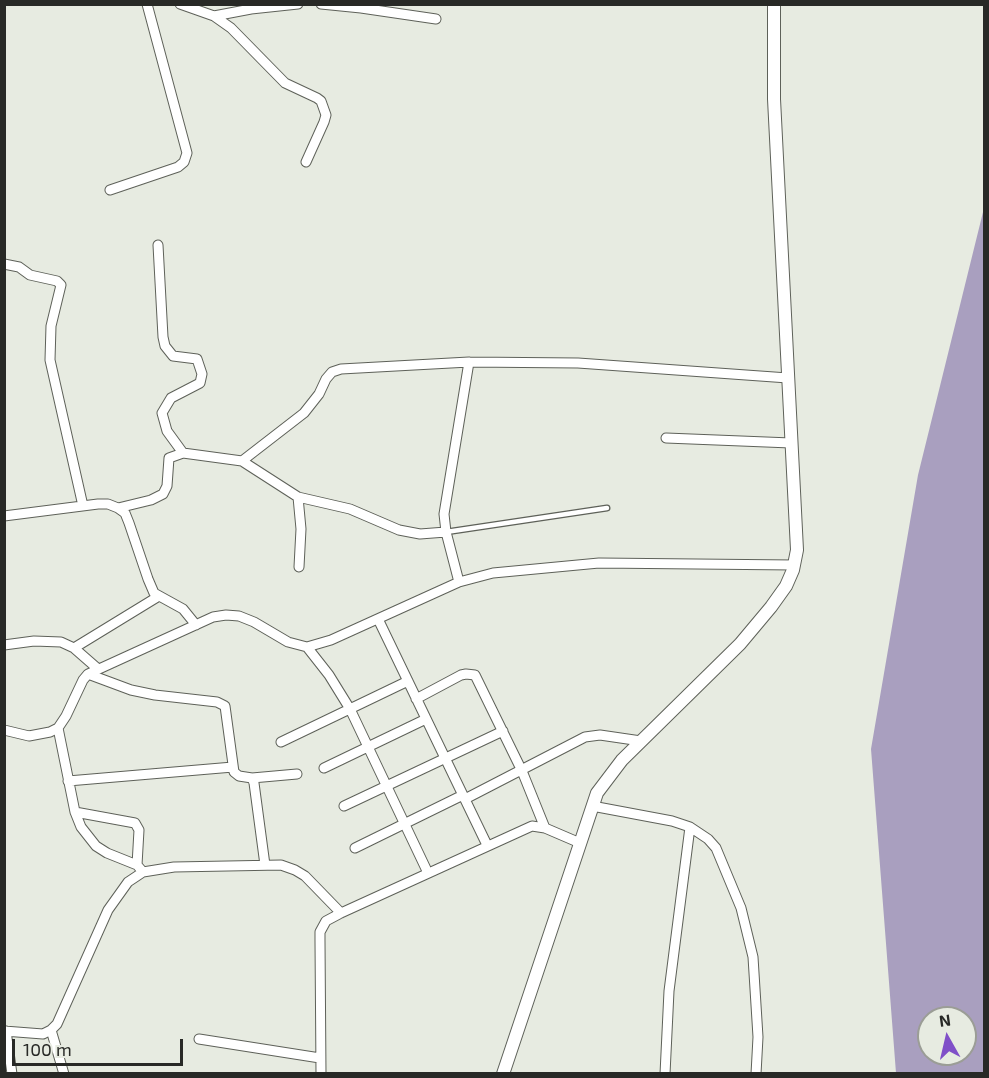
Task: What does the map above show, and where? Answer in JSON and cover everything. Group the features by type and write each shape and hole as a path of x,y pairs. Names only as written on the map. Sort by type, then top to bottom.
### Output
{"street":[{"path":"110,190 178,167 184,162 187,153 147,4"},
{"path":"180,4 214,16 231,28 285,83 321,101 326,115 306,162"},
{"path":"214,16 298,4"},
{"path":"321,4 436,19"},
{"path":"503,1074 597,793 609,775 641,741 740,644 786,586 794,565 797,550 774,99 774,4"},
{"path":"158,245 165,346 173,356 197,359 202,374 200,383 171,398 162,413 167,431 183,453"},
{"path":"4,264 20,267 30,275 57,281 61,285 51,326 50,360 83,506"},
{"path":"242,461 304,413 332,372 350,367 469,362 578,363 788,378"},
{"path":"459,582 446,532 445,505 469,362"},
{"path":"666,438 790,443"},
{"path":"118,508 152,500 163,494 167,486 169,458 183,453 242,461 298,497 350,509 409,532 428,534 446,532"},
{"path":"298,497 301,529 299,567"},
{"path":"4,516 108,504 118,508 124,513 129,523 154,593 183,609 195,625"},
{"path":"4,730 28,736 40,735 58,728 88,674 213,617 239,616 288,642 307,647 331,640 459,582 493,573 599,563 794,565"},
{"path":"74,648 159,596"},
{"path":"378,619 487,845"},
{"path":"4,645 49,640 61,642 74,648 98,669"},
{"path":"307,647 340,690 428,873"},
{"path":"88,674 131,690 222,704 226,710 236,775 252,778 297,774"},
{"path":"416,699 461,675 471,674 478,679 522,771 545,828"},
{"path":"281,742 408,681"},
{"path":"324,768 426,719"},
{"path":"58,728 75,812 81,826 96,846 140,868 281,865 305,876 341,913"},
{"path":"344,806 503,731"},
{"path":"355,848 404,823 522,771 592,735 641,741"},
{"path":"69,781 233,767"},
{"path":"252,778 265,865"},
{"path":"592,806 672,821 690,827 708,838 716,848 741,908 749,937 756,984 758,1057 756,1074"},
{"path":"12,1074 5,1031 35,1035 51,1030 63,1011 108,910 140,868 139,830 135,823 75,812"},
{"path":"321,1074 320,932 326,921 532,826 545,828 580,843"},
{"path":"665,1074 669,991 690,827"},
{"path":"51,1030 64,1074"},
{"path":"199,1039 320,1058"}],"lane":[{"path":"446,532 608,508"}],"shaded area":[{"path":"984,208 984,1073 896,1073 871,749 918,475"}]}
